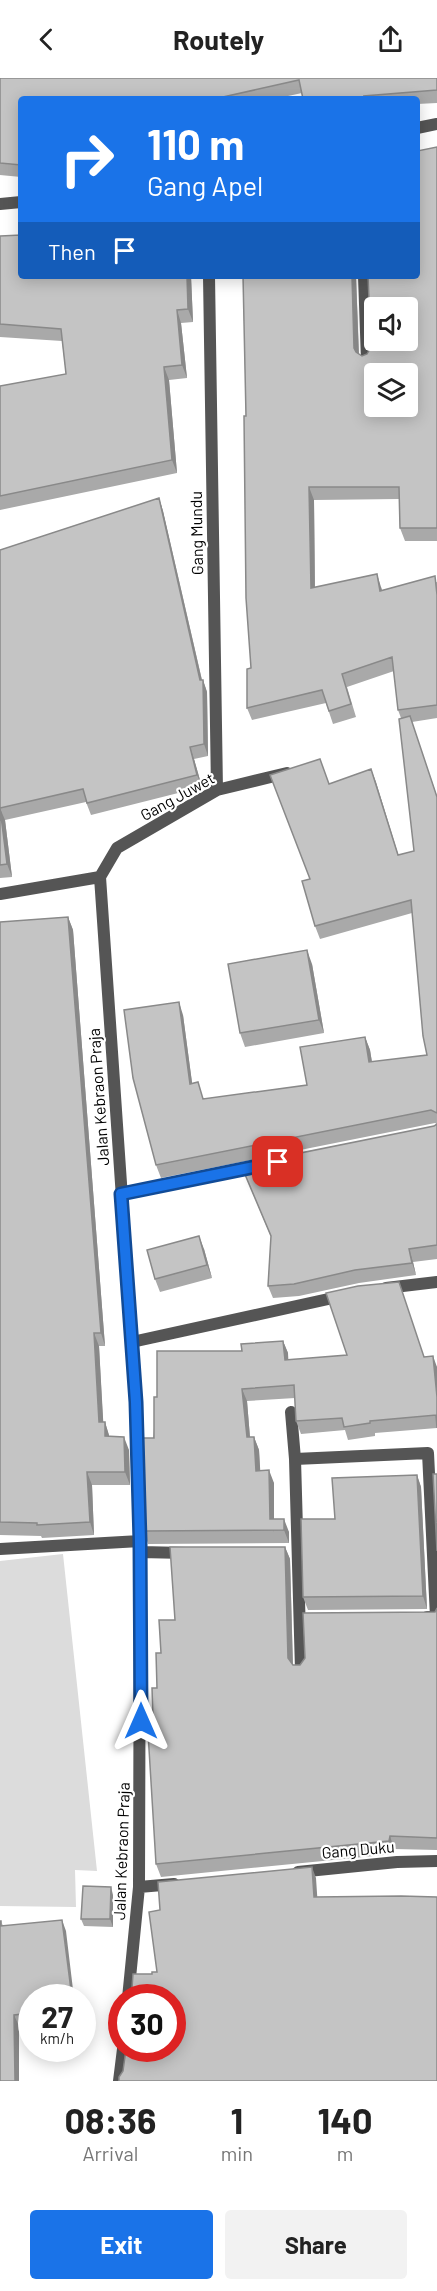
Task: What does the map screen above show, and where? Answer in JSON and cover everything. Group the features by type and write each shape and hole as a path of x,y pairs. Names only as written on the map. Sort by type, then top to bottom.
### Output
{"street":[{"path":"420,127 437,124"},
{"path":"0,204 18,202"},
{"name":"Gang Mundu","path":"209,279 217,790"},
{"path":"364,279 368,360"},
{"name":"Gang Juwet","path":"100,877 117,848 217,790 294,771"},
{"path":"0,894 100,877"},
{"name":"Jalan Kebraon Praja","path":"100,877 132,1342 140,1547 139,1887 129,1984"},
{"path":"121,1194 266,1164"},
{"path":"372,1290 437,1282"},
{"path":"132,1342 350,1294"},
{"path":"291,1412 295,1459 292,1552 305,1618 301,1670"},
{"path":"295,1459 428,1453 436,1617 413,1617"},
{"path":"0,1549 140,1547 195,1552"},
{"name":"Gang Duku","path":"280,1873 397,1862 437,1861"},
{"path":"139,1887 186,1882"},
{"path":"119,2081 121,2062"}],"shaded area":[{"path":"63,1554 97,1871 75,1870 76,1907 0,1906 0,1561"}],"building":[{"path":"0,78 437,78 437,90 364,96 302,96 299,80 227,96 18,96 18,165 0,163"},
{"path":"437,147 437,528 400,528 399,487 309,487 311,588 377,574 380,591 435,576 437,705 398,710 392,657 342,674 351,704 329,711 322,690 247,708 247,669 251,668 246,598 243,279 352,279 354,348 362,356 369,351 418,351 418,297 369,297 368,279 420,279 420,150"},
{"path":"18,235 18,279 187,279 188,309 177,310 182,365 164,367 172,460 0,496 0,386 66,374 61,329 0,324 0,236"},
{"path":"159,498 200,680 203,680 204,744 190,747 197,775 87,803 83,789 0,808 0,550"},
{"path":"410,716 437,797 437,1113 431,1110 156,1165 133,1078 124,1010 179,1002 190,1084 198,1082 203,1099 307,1085 300,1047 365,1037 369,1062 427,1055 423,1036 411,900 315,926 302,881 310,879 270,775 320,759 329,784 371,769 398,855 414,851 399,719"},
{"path":"0,808 7,864 0,865"},
{"path":"68,917 101,1333 94,1333 99,1422 105,1422 105,1436 124,1437 125,1472 87,1472 90,1522 37,1525 37,1523 0,1522 0,922"},
{"path":"307,950 319,1020 240,1033 228,964"},
{"path":"437,1124 437,1245 409,1249 412,1263 355,1270 294,1284 268,1286 271,1236 241,1165"},
{"path":"199,1236 207,1265 155,1279 147,1250"},
{"path":"399,1282 424,1357 433,1356 437,1428 436,1415 370,1421 370,1423 344,1427 342,1418 296,1421 294,1385 242,1389 247,1437 254,1437 256,1471 269,1470 270,1519 284,1519 284,1530 144,1531 141,1438 154,1438 157,1351 242,1351 241,1344 283,1341 285,1360 347,1355 326,1293 358,1286"},
{"path":"433,1474 437,1474 437,1551"},
{"path":"417,1475 423,1596 303,1597 301,1519 335,1519 332,1478"},
{"path":"170,1547 285,1547 288,1658 293,1665 300,1665 305,1658 303,1613 435,1612 437,1608 437,1838 390,1836 389,1841 156,1864 147,1716 153,1717 152,1688 157,1688 156,1653 161,1653 159,1620 175,1620"},
{"path":"312,1867 314,1897 437,1897 437,2081 119,2081 124,2062 186,2062 186,1984 132,1984 133,1974 157,1972 149,1912 160,1910 158,1882"},
{"path":"83,1886 111,1887 110,1919 81,1919"},
{"path":"62,1920 70,1984 18,1984 18,2015 14,2015 15,2081 0,2081 0,1921 1,1926"}],"route":[{"path":"141,1721 140,1541 136,1402 121,1194 278,1162"}]}
